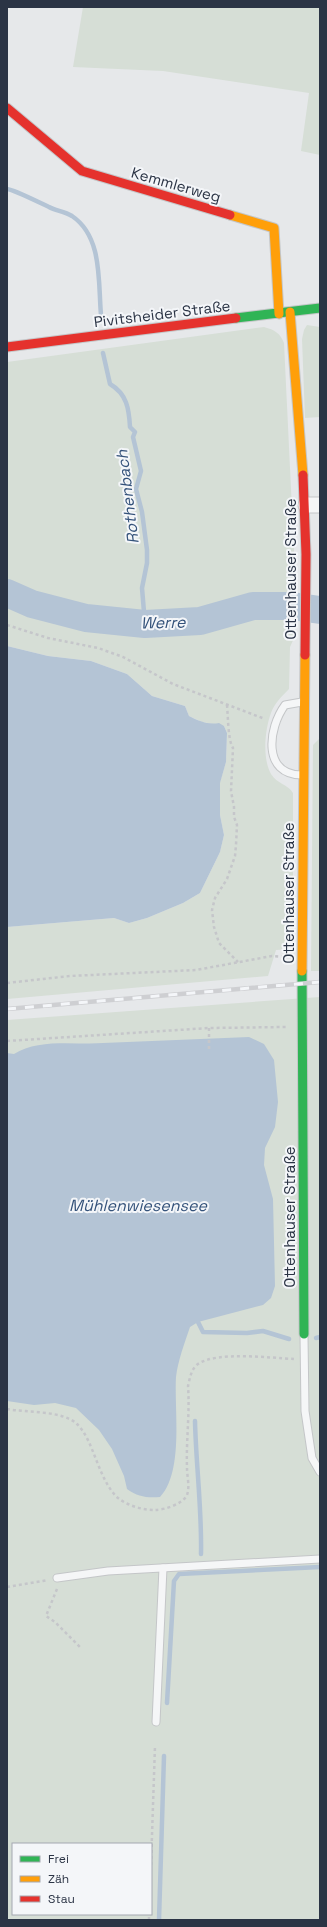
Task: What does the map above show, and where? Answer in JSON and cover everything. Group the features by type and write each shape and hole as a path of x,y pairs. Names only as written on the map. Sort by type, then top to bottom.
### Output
{"street":[{"name":"Kemmlerweg","path":"7,108 82,171 274,228 279,314"},
{"name":"Pivitsheider Straße","path":"7,347 320,308"},
{"name":"Ottenhauser Straße","path":"290,312 313,505 305,635 304,702 302,957 304,1334"}],"lane":[{"path":"304,702 294,702 286,705 275,723 272,750 275,762 280,769 286,773 304,775"},
{"name":"Ottenhauser Straße","path":"304,1334 305,1412 312,1458 320,1472"},
{"path":"57,1578 108,1571 320,1559"},
{"path":"156,1722 163,1568"}],"path":[{"path":"7,624 48,638 98,648 123,658 173,684 275,723"},
{"path":"227,705 230,743 233,748 231,791 238,834 235,856 227,879 215,898 212,910 214,927 219,943 238,962"},
{"path":"7,983 70,976 196,970 272,956 302,957"},
{"path":"7,1041 209,1028 302,1027"},
{"path":"209,1028 209,1050"},
{"path":"7,1409 64,1416 77,1424 85,1436 108,1486 118,1498 133,1506 148,1510 161,1510 182,1502 187,1495 188,1386 190,1373 198,1364 212,1358 238,1356 305,1360"},
{"path":"7,1587 57,1578 57,1590 46,1616 55,1622 81,1648"},
{"path":"152,1843 155,1746"}],"shaded area":[{"path":"83,7 320,7 320,155 301,151 309,93 163,71 73,67"},
{"path":"307,325 320,327 320,417 305,418 302,339"},
{"path":"264,327 277,332 284,343 296,593 295,636 290,647 289,689 278,700 272,710 267,727 265,744 266,760 271,774 276,780 293,793 293,949 276,950 268,976 7,999 7,927 114,918 129,923 147,918 183,903 200,893 220,852 224,835 220,815 220,782 226,762 227,733 224,726 202,722 189,716 185,706 152,696 127,674 91,661 48,656 7,646 7,362"},
{"path":"320,738 320,971 311,971 313,745"},
{"path":"320,997 320,1920 7,1920 7,1020"}],"water":[{"path":"7,646 48,656 91,661 127,674 152,696 185,706 189,716 204,722 219,723 224,726 227,733 226,762 220,783 220,815 224,835 220,852 200,893 183,903 147,918 129,923 114,918 7,927"},
{"name":"Mühlenwiesensee","path":"249,1037 264,1044 274,1060 278,1102 275,1127 265,1148 264,1165 273,1199 275,1286 271,1298 263,1305 198,1322 190,1327 180,1358 176,1377 176,1440 172,1472 167,1486 160,1497 143,1496 135,1494 127,1489 124,1476 112,1449 99,1430 76,1408 55,1403 34,1405 7,1401 7,1053 14,1054 34,1046 57,1043"}],"waterway":[{"name":"Rothenbach","path":"7,189 69,214 82,225 89,236 97,261 101,315"},
{"name":"Rothenbach","path":"103,353 110,384 124,397 128,408 130,427 135,432 133,437 141,471 136,489 142,512 147,550 147,563 142,588 145,624"},
{"name":"Werre","path":"7,593 32,604 86,618 145,624 200,621 253,606 292,606 320,610"},
{"path":"198,1322 203,1332 247,1333 263,1331 289,1339"},
{"path":"316,1338 320,1337"},
{"path":"195,1421 201,1521 201,1554"},
{"path":"167,1703 174,1581 179,1574 320,1567"},
{"path":"159,1920 164,1756"}],"railway":[{"path":"7,1009 320,982"}],"traffic: fast":[{"path":"236,318 320,308"},
{"path":"302,971 304,1334"}],"traffic: slow":[{"path":"230,215 274,228 279,314"},
{"path":"290,312 303,475"},
{"path":"302,971 305,655"}],"traffic: jam":[{"path":"7,108 82,171 230,215"},
{"path":"7,347 236,318"},
{"path":"303,475 306,554 305,655"}]}
